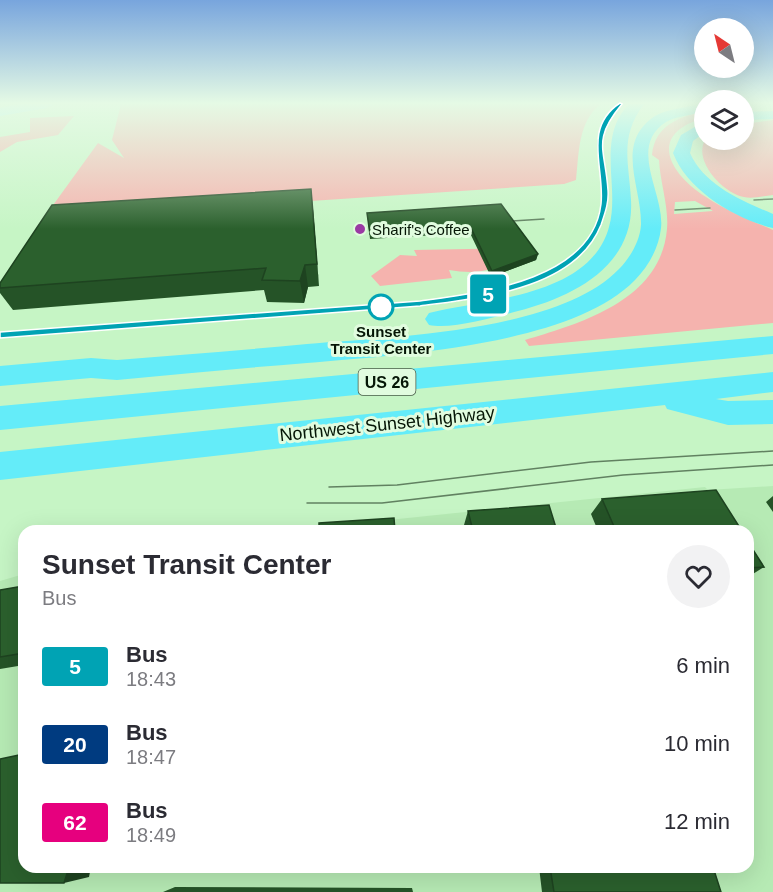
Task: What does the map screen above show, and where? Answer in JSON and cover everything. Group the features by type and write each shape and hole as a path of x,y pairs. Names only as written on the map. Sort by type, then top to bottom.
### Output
{"highway":[{"path":"91,368 120,356 448,317 544,296 573,281 598,263 617,234 622,205 618,146"},
{"path":"0,376 91,368 117,370 416,344 517,327 549,319 590,302 627,275 644,252 651,226 639,154 641,146"},
{"path":"682,146 681,154 692,174 727,199 773,222"},
{"name":"US 26","path":"0,418 773,345"},
{"name":"Northwest Sunset Highway","path":"0,466 773,382"},
{"path":"656,395 728,413 773,412"}],"shaded area":[{"path":"0,146 11,146 0,152"},
{"path":"96,146 103,146 124,158 116,146 580,146 576,180 564,184 43,219"},
{"path":"654,146 670,146 674,165 693,187 722,207 773,230 773,323 529,346 525,340 570,325 615,305 634,291 650,274 662,253 667,229 666,203 659,160 652,155","holes":["695,201 713,211 674,214 675,202"]},
{"path":"754,146 773,146 773,195 751,198 736,194 719,183 703,157 702,150 754,150"},
{"path":"524,248 507,262 490,270 470,272 449,270 452,278 380,286 371,276 400,255 417,256 414,250"},
{"path":"773,486 773,892 0,892 0,581 18,576 18,873 754,873 754,525 341,525 705,487 708,490"}],"building":[{"name":"Sunset Transit Center","path":"311,189 317,264 305,265 300,281 262,280 266,268 0,288 0,283 52,205"},
{"path":"501,204 538,254 492,271 471,228 370,234 367,213"},
{"path":"716,490 738,525 613,525 602,499"},
{"path":"549,505 555,525 472,525 468,511"},
{"path":"394,518 395,525 319,525 319,523"},
{"path":"754,551 764,567 754,568"},
{"path":"18,587 18,654 0,657 0,590"},
{"path":"18,755 18,873 67,873 64,883 0,883 0,759"},
{"path":"551,873 715,873 721,892 554,892"}],"tram line":[{"path":"754,200 773,199"},
{"path":"675,210 710,208"},
{"path":"498,222 544,219"},
{"path":"329,487 397,485 591,462 773,451"},
{"path":"307,503 382,503 623,475 773,465"}],"bus line":[{"name":"5","path":"0,335 155,325 420,303 478,296 522,285 566,264 592,237 604,207 605,190 599,146"}],"place":[{"name":"Sharif's Coffee","path":"360,229"},
{"name":"Sunset Transit Center","path":"381,307"}]}
